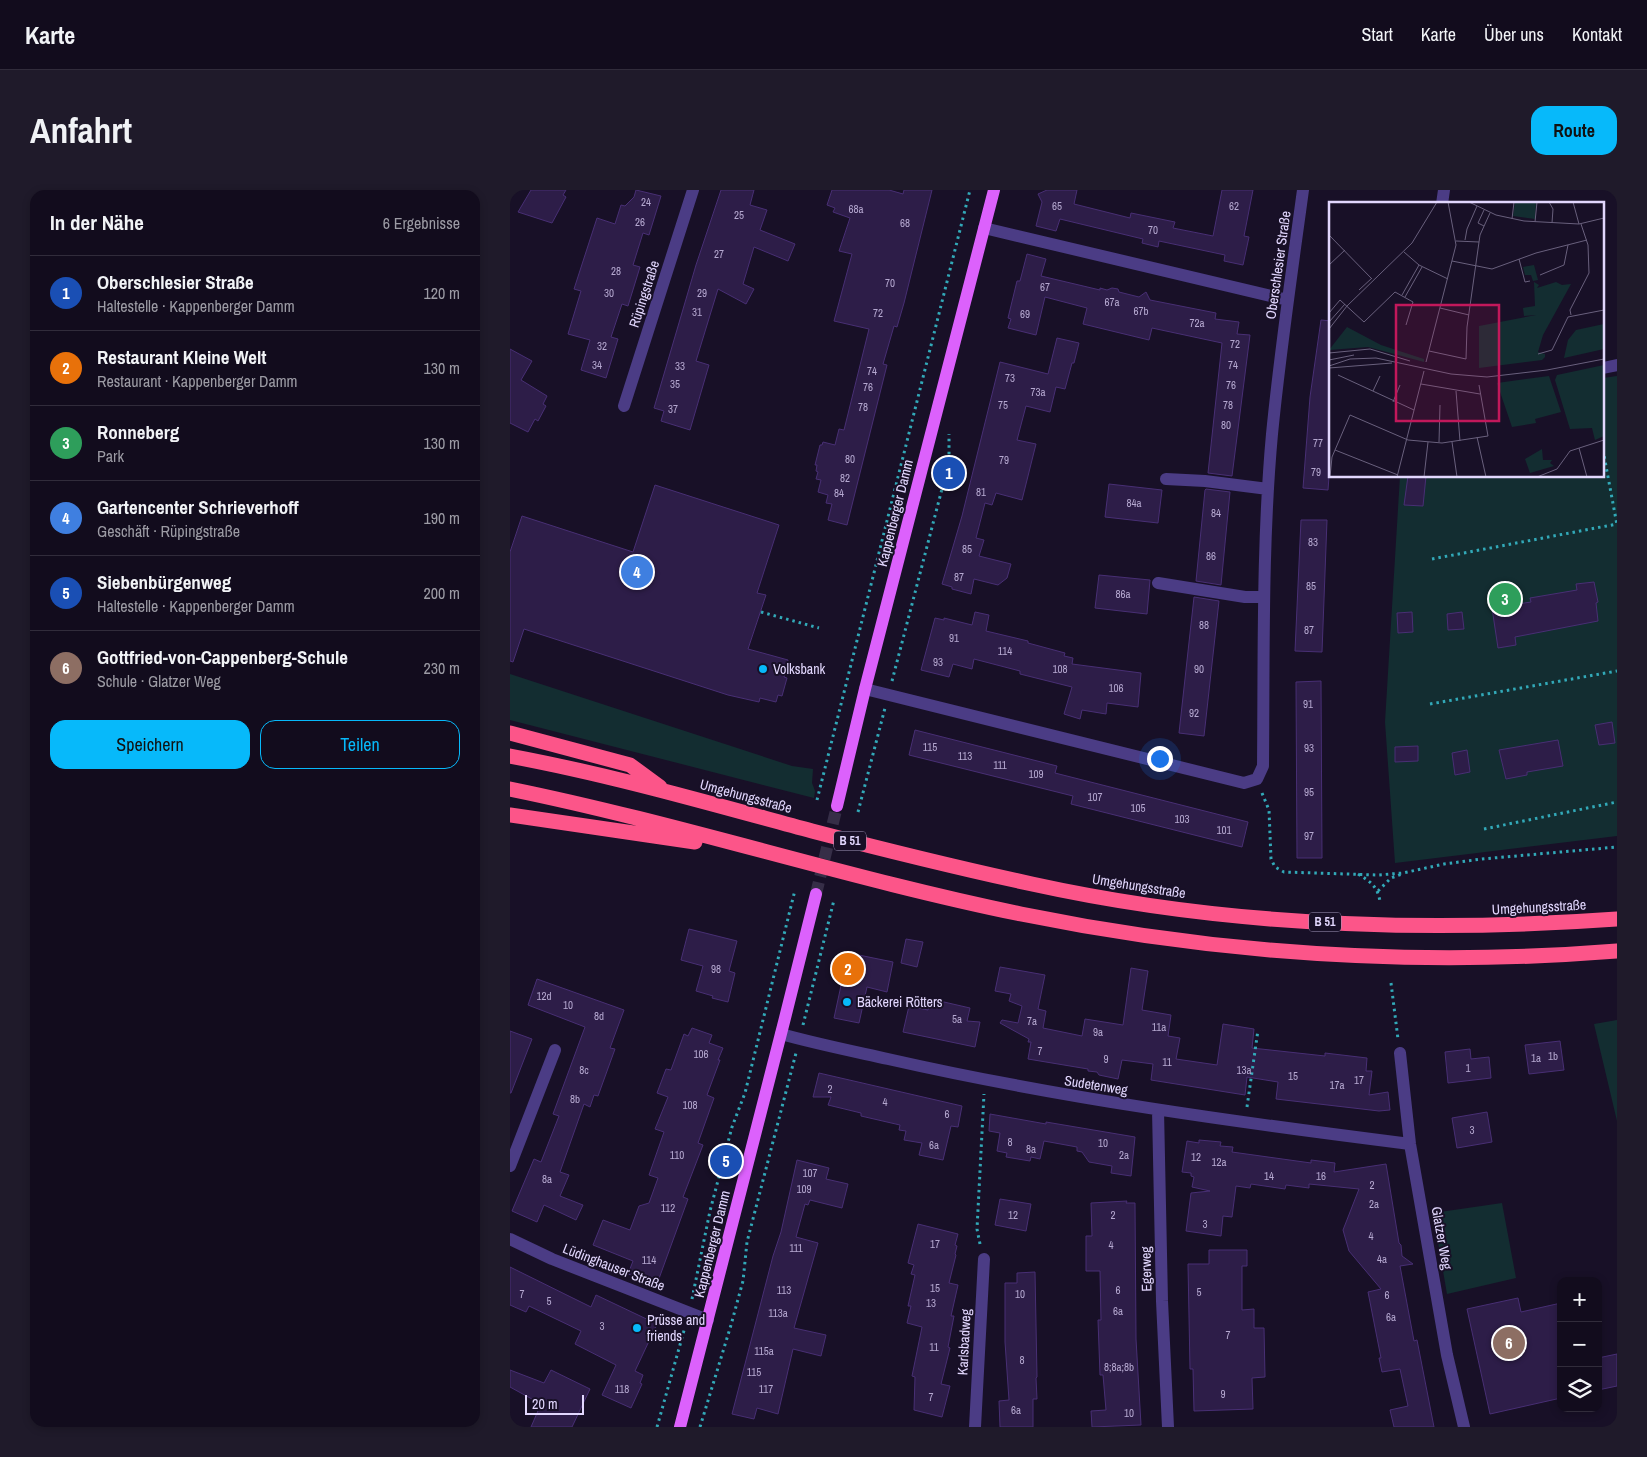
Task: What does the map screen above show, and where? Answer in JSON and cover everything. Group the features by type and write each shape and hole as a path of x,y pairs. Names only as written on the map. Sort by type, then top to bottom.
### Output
{"highway":[{"path":"510,733 630,765 668,792"},
{"name":"B 51","path":"510,756 596,774 668,792"},
{"name":"B 51","path":"510,789 619,813 895,885 1019,914 1096,929 1228,947 1378,958 1485,958 1617,951"},
{"name":"Umgehungsstraße","path":"668,792 904,854 1034,884 1179,908 1285,920 1389,925 1508,925 1617,919"},
{"path":"510,815 761,851"}],"main road":[{"name":"Kappenberger Damm","path":"837,806 865,689 994,190"},
{"name":"Kappenberger Damm","path":"680,1427 816,894"}],"street":[{"name":"Rüpingstraße","path":"624,406 692,190"},
{"name":"Oberschlesier Straße","path":"1257,779 1263,766 1264,597 1272,434 1303,190"},
{"path":"984,228 1288,300"},
{"path":"1604,368 1617,365"},
{"path":"1166,479 1205,481 1268,489"},
{"path":"1158,583 1264,597"},
{"path":"865,689 1244,783 1257,779"},
{"name":"Sudetenweg","path":"781,1034 984,1080 1158,1110 1410,1144"},
{"path":"510,1166 555,1050"},
{"name":"Glatzer Weg","path":"1400,1053 1410,1144 1447,1355 1464,1427"},
{"name":"Egerweg","path":"1158,1110 1162,1301 1168,1427"},
{"name":"Lüdinghauser Straße","path":"510,1239 552,1259 708,1320"},
{"name":"Karlsbadweg","path":"975,1427 984,1259"}],"path":[{"path":"817,800 970,190"},
{"path":"858,812 949,462 949,428"},
{"path":"1432,559 1617,525 1604,455"},
{"path":"760,612 819,628"},
{"path":"1430,704 1617,671"},
{"path":"1257,779 1269,810 1271,859 1275,867 1284,872 1403,873 1444,864 1482,859 1617,847"},
{"path":"1484,829 1617,802"},
{"path":"1378,890 1392,878 1403,873"},
{"path":"1358,874 1373,884 1378,890 1380,901"},
{"path":"657,1427 689,1312 710,1211 732,1128 745,1092 795,890"},
{"path":"700,1427 743,1281 747,1242 834,900"},
{"path":"1391,983 1400,1053"},
{"path":"1245,1123 1258,1030"},
{"path":"984,1080 977,1229 984,1259"}],"green space":[{"path":"1617,376 1617,836 1395,863 1385,722 1400,478 1604,478 1604,378"},
{"path":"510,674 792,766 813,769 814,798 510,720"},
{"path":"1617,1020 1617,1121 1594,1024"},
{"path":"1502,1203 1516,1278 1447,1294 1433,1213"}],"building":[{"path":"531,190 566,190 563,195 566,197 552,223 518,212"},
{"path":"636,190 661,196 649,235 643,233 633,265 640,267 628,306 622,304 611,337 618,339 606,378 581,370 590,340 568,334 581,291 574,289 597,218 615,224 621,205 625,206 634,197"},
{"path":"721,190 754,190 750,205 767,210 760,230 795,244 788,261 754,247 743,284 754,289 746,304 718,289 696,361 709,365 690,430 661,421 664,411 654,408 696,265"},
{"path":"832,190 889,190 903,194 904,190 932,190 904,303 897,327 894,326 883,364 887,365 847,525 828,520 832,504 826,503 828,495 818,492 821,480 816,479 818,472 816,471 817,465 815,465 820,445 823,442 835,445 839,429 844,430 869,329 834,321 852,254 839,251 850,218 833,212 835,208 827,205"},
{"path":"1047,190 1077,190 1074,204 1130,218 1131,213 1175,222 1173,228 1213,236 1222,190 1253,190 1244,236 1249,237 1243,265 1224,261 1225,255 1159,241 1158,247 1142,243 1143,239 1060,219 1056,231 1036,226 1042,202 1038,194"},
{"path":"1027,254 1046,259 1041,276 1100,290 1100,288 1107,290 1112,288 1118,289 1119,292 1139,297 1146,292 1150,300 1216,313 1215,319 1239,322 1237,334 1250,335 1232,476 1208,473 1222,343 1152,328 1149,340 1083,324 1087,308 1045,297 1036,335 1008,328 1011,319 1008,318 1017,281 1020,281"},
{"path":"1321,320 1329,321 1328,490 1303,488 1310,397"},
{"path":"1057,338 1079,343 1065,389 1056,387 1050,412 1026,406 1017,440 1036,444 1022,500 996,493 992,505 985,503 976,538 984,540 979,556 1011,564 1007,578 998,585 974,579 971,594 952,589 952,587 942,584 962,516 1000,362 1048,374"},
{"path":"510,349 532,361 521,380 547,396 543,404 546,406 538,421 535,419 528,432 510,423"},
{"path":"1408,478 1426,478 1423,506 1404,505"},
{"path":"1109,484 1162,490 1158,523 1105,517"},
{"path":"655,485 779,525 757,593 766,595 748,649 788,660 784,677 787,678 782,696 778,695 776,702 760,698 759,702 728,695 524,629 513,662 510,661 510,552 522,516 633,552"},
{"path":"1206,489 1230,492 1221,585 1196,581"},
{"path":"1301,520 1327,520 1322,652 1295,651"},
{"path":"1099,575 1150,580 1147,614 1095,608"},
{"path":"1594,582 1598,602 1596,603 1598,621 1515,637 1516,645 1498,648 1492,608 1531,602 1530,598 1577,590 1576,584"},
{"path":"1194,597 1219,601 1204,736 1179,733"},
{"path":"975,612 989,615 986,631 1028,641 1028,643 1065,653 1064,656 1073,658 1072,664 1141,673 1138,707 1107,703 1106,714 1082,710 1080,719 1064,714 1072,687 1020,674 1020,671 974,659 972,669 953,664 949,677 921,670 935,618 944,620 944,618 972,625"},
{"path":"1412,612 1413,632 1398,633 1397,613"},
{"path":"1462,612 1464,629 1448,630 1447,614"},
{"path":"1321,681 1322,858 1297,858 1296,682"},
{"path":"1612,722 1615,743 1599,745 1595,725"},
{"path":"915,730 1057,766 1055,773 1248,822 1242,847 1071,804 1073,796 909,755"},
{"path":"1558,740 1563,766 1527,772 1527,775 1506,779 1499,750"},
{"path":"1418,746 1418,761 1395,762 1395,747"},
{"path":"1467,750 1470,772 1455,775 1452,753"},
{"path":"689,929 737,941 729,971 735,973 728,1002 696,991 703,966 681,960"},
{"path":"906,939 923,942 917,967 901,963"},
{"path":"844,952 893,962 887,992 867,987 859,1023 834,1018 842,981 839,980"},
{"path":"1000,967 1045,975 1038,1009 1046,1011 1043,1028 1082,1036 1085,1019 1123,1025 1131,968 1148,971 1142,1010 1171,1015 1168,1036 1180,1038 1176,1059 1217,1065 1223,1024 1254,1029 1252,1048 1325,1056 1325,1053 1367,1058 1366,1071 1372,1071 1369,1095 1388,1092 1390,1110 1379,1111 1276,1099 1278,1082 1247,1077 1245,1095 1151,1080 1153,1064 1122,1060 1118,1079 1099,1075 1097,1072 1088,1071 1088,1069 1028,1059 1031,1042 1028,1042 1029,1039 1000,1023 1002,1020 1018,1023 1022,1006 1009,1001 1011,994 995,991"},
{"path":"537,979 624,1010 610,1048 615,1049 598,1096 594,1095 590,1107 584,1104 560,1172 569,1175 560,1196 583,1205 576,1220 544,1205 537,1222 512,1211 534,1159 541,1162 559,1116 553,1114 585,1027 528,1005"},
{"path":"931,999 970,1008 967,1021 980,1022 975,1047 903,1032 909,1006 928,1010"},
{"path":"692,1028 712,1035 709,1043 723,1048 707,1095 714,1098 698,1143 703,1145 683,1197 688,1199 657,1284 628,1274 633,1261 593,1245 603,1220 630,1230 639,1206 649,1203 658,1178 649,1175 664,1132 655,1129 668,1097 657,1093 666,1069 671,1070 684,1034 688,1036"},
{"path":"510,1031 532,1039 511,1093 510,1093"},
{"path":"1560,1041 1564,1070 1529,1074 1525,1045"},
{"path":"1470,1049 1471,1059 1489,1057 1491,1078 1448,1083 1445,1052"},
{"path":"819,1073 962,1106 958,1127 951,1126 943,1160 919,1155 922,1143 904,1140 906,1131 899,1130 900,1125 861,1116 861,1113 828,1105 831,1097 813,1097"},
{"path":"1487,1112 1492,1142 1457,1148 1452,1118"},
{"path":"990,1114 1135,1137 1131,1176 1111,1173 1112,1166 1089,1162 1082,1152 1077,1151 1077,1147 1044,1141 1040,1159 1031,1157 1030,1161 1006,1157 1007,1153 997,1151 1000,1133 989,1131"},
{"path":"1199,1140 1221,1142 1220,1146 1233,1147 1232,1152 1311,1163 1311,1160 1335,1163 1334,1172 1386,1164 1402,1256 1413,1264 1400,1266 1414,1341 1417,1340 1434,1427 1394,1427 1390,1410 1408,1406 1400,1369 1382,1372 1368,1292 1381,1289 1349,1251 1343,1230 1359,1189 1309,1184 1309,1188 1286,1185 1285,1189 1251,1184 1250,1188 1236,1186 1232,1217 1223,1216 1221,1236 1186,1231 1191,1193 1210,1191 1192,1187 1194,1177 1191,1176 1191,1173 1182,1172 1187,1141 1199,1143"},
{"path":"797,1160 829,1168 826,1179 848,1184 842,1208 810,1200 808,1205 805,1204 796,1237 818,1243 794,1328 826,1335 821,1356 793,1349 778,1414 757,1408 754,1419 732,1414 781,1232"},
{"path":"1000,1199 1031,1204 1026,1231 995,1225"},
{"path":"1127,1201 1126,1203 1135,1203 1136,1339 1141,1425 1092,1427 1091,1411 1106,1410 1103,1375 1100,1375 1098,1320 1101,1320 1100,1271 1086,1271 1086,1236 1092,1236 1091,1203"},
{"path":"918,1224 958,1234 955,1245 957,1246 956,1255 949,1283 958,1285 951,1316 954,1316 948,1347 950,1348 941,1384 950,1386 942,1417 914,1410 915,1377 912,1376 922,1327 907,1323 911,1306 908,1306 915,1275 911,1274 914,1265 908,1263"},
{"path":"1209,1250 1247,1250 1247,1266 1242,1266 1242,1310 1254,1309 1254,1328 1264,1328 1265,1377 1252,1378 1253,1409 1194,1411 1193,1369 1190,1369 1188,1264 1209,1264"},
{"path":"510,1267 591,1307 596,1295 657,1324 635,1371 643,1375 640,1383 642,1384 631,1408 602,1395 616,1365 575,1344 581,1331 529,1306 526,1312 510,1305"},
{"path":"1035,1272 1037,1399 1033,1399 1033,1427 1000,1427 999,1401 1009,1400 1005,1342 1005,1283 1017,1283 1017,1273"},
{"path":"1518,1298 1521,1312 1557,1304 1557,1399 1490,1414 1467,1309"},
{"path":"1617,1354 1617,1386 1602,1389 1602,1357"},
{"path":"510,1370 544,1383 551,1370 590,1389 572,1427 531,1427 541,1404 510,1387"}],"tunnel":[{"path":"816,894 837,806"}],"place":[{"name":"Oberschlesier Straße","path":"949,473"},
{"name":"Gartencenter Schrieverhoff","path":"637,572"},
{"name":"Ronneberg","path":"1505,599"},
{"name":"Volksbank","path":"763,669"},
{"name":"Restaurant Kleine Welt","path":"848,969"},
{"name":"Bäckerei Rötters","path":"847,1002"},
{"name":"Siebenbürgenweg","path":"726,1161"},
{"name":"Prüsse and friends","path":"637,1328"},
{"name":"Gottfried-von-Cappenberg-Schule","path":"1509,1343"}]}
